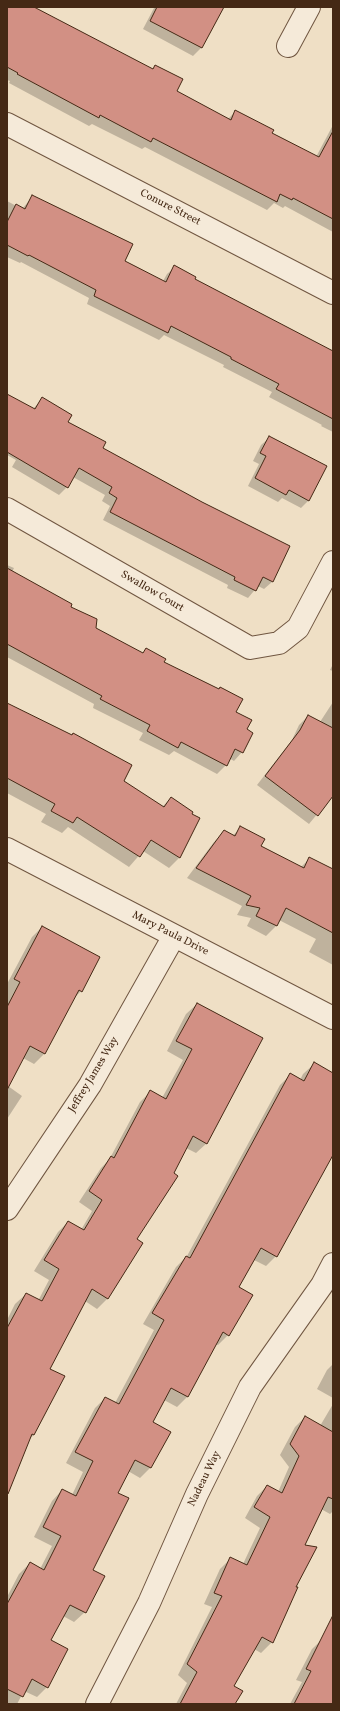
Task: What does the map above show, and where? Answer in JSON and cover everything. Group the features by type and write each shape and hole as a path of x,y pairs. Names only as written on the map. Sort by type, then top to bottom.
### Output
{"street":[{"path":"288,46 309,7"},
{"name":"Conure Street","path":"7,124 333,293"},
{"name":"Swallow Court","path":"7,509 250,648 279,643 298,628 333,562"},
{"name":"Mary Paula Drive","path":"7,849 333,1018"},
{"name":"Jeffrey James Way","path":"7,1209 90,1085 174,936"},
{"name":"Nadeau Way","path":"97,1704 149,1604 197,1494 250,1387 322,1285 333,1264"}],"building":[{"path":"7,7 34,7 153,69 155,65 183,79 177,91 231,120 235,110 274,130 272,133 319,157 333,131 333,219 293,198 292,200 280,194 277,202 153,138 151,142 100,115 99,118 17,74 18,73 7,67"},
{"path":"157,7 224,7 202,48 150,21"},
{"path":"32,195 133,244 125,261 166,282 174,265 196,277 195,279 333,351 333,419 276,389 279,384 231,359 231,357 171,326 168,333 94,296 96,290 7,245 7,222 16,204 25,209"},
{"path":"7,394 35,409 42,397 72,415 68,422 106,442 103,448 202,502 290,546 273,582 263,577 256,591 234,580 235,577 110,512 117,498 109,493 112,487 79,468 68,488 7,452"},
{"path":"269,436 327,466 309,501 289,490 286,495 255,478 266,456 260,453"},
{"path":"7,568 72,604 71,607 97,619 96,628 143,653 146,648 166,659 164,662 243,699 236,712 252,720 247,729 253,733 243,753 235,749 227,766 181,742 178,748 147,731 150,725 100,699 102,696 7,644"},
{"path":"7,703 72,735 73,733 132,765 124,781 164,807 171,797 193,812 192,814 200,818 180,858 151,840 140,857 77,817 73,823 51,811 55,804 7,778"},
{"path":"308,715 333,728 333,796 318,816 265,776 300,730"},
{"path":"240,826 265,839 261,846 304,868 309,857 333,869 333,933 286,908 277,926 256,916 260,908 246,905 251,896 196,868 224,830 235,836"},
{"path":"42,926 100,957 82,992 79,990 45,1054 30,1046 7,1090 7,1007 20,982 14,979"},
{"path":"197,1003 263,1038 207,1144 193,1136 174,1173 178,1176 137,1239 143,1243 108,1299 92,1289 50,1369 65,1376 34,1435 32,1434 8,1494 7,1328 26,1293 42,1301 59,1269 44,1260 68,1221 84,1230 102,1200 89,1191 111,1156 114,1158 150,1090 166,1099 192,1049 176,1041"},
{"path":"314,1062 333,1073 333,1155 277,1257 261,1248 239,1287 253,1295 229,1336 223,1332 188,1397 171,1388 153,1422 171,1432 151,1468 135,1460 118,1493 129,1498 93,1570 105,1576 86,1613 70,1605 51,1640 68,1649 48,1688 32,1679 23,1697 7,1689 7,1604 30,1562 44,1570 61,1536 43,1527 62,1489 76,1496 93,1461 75,1452 105,1397 119,1404 164,1320 152,1313 186,1256 190,1258 290,1073 304,1081"},
{"path":"305,1416 333,1432 333,1499 328,1497 305,1545 317,1547 296,1587 298,1587 273,1643 262,1637 234,1686 243,1691 235,1704 180,1704 197,1672 187,1664 222,1596 214,1593 230,1557 247,1565 270,1517 254,1507 267,1485 282,1493 299,1456 290,1444"},
{"path":"333,1615 333,1704 294,1704 311,1671 306,1669"}]}
